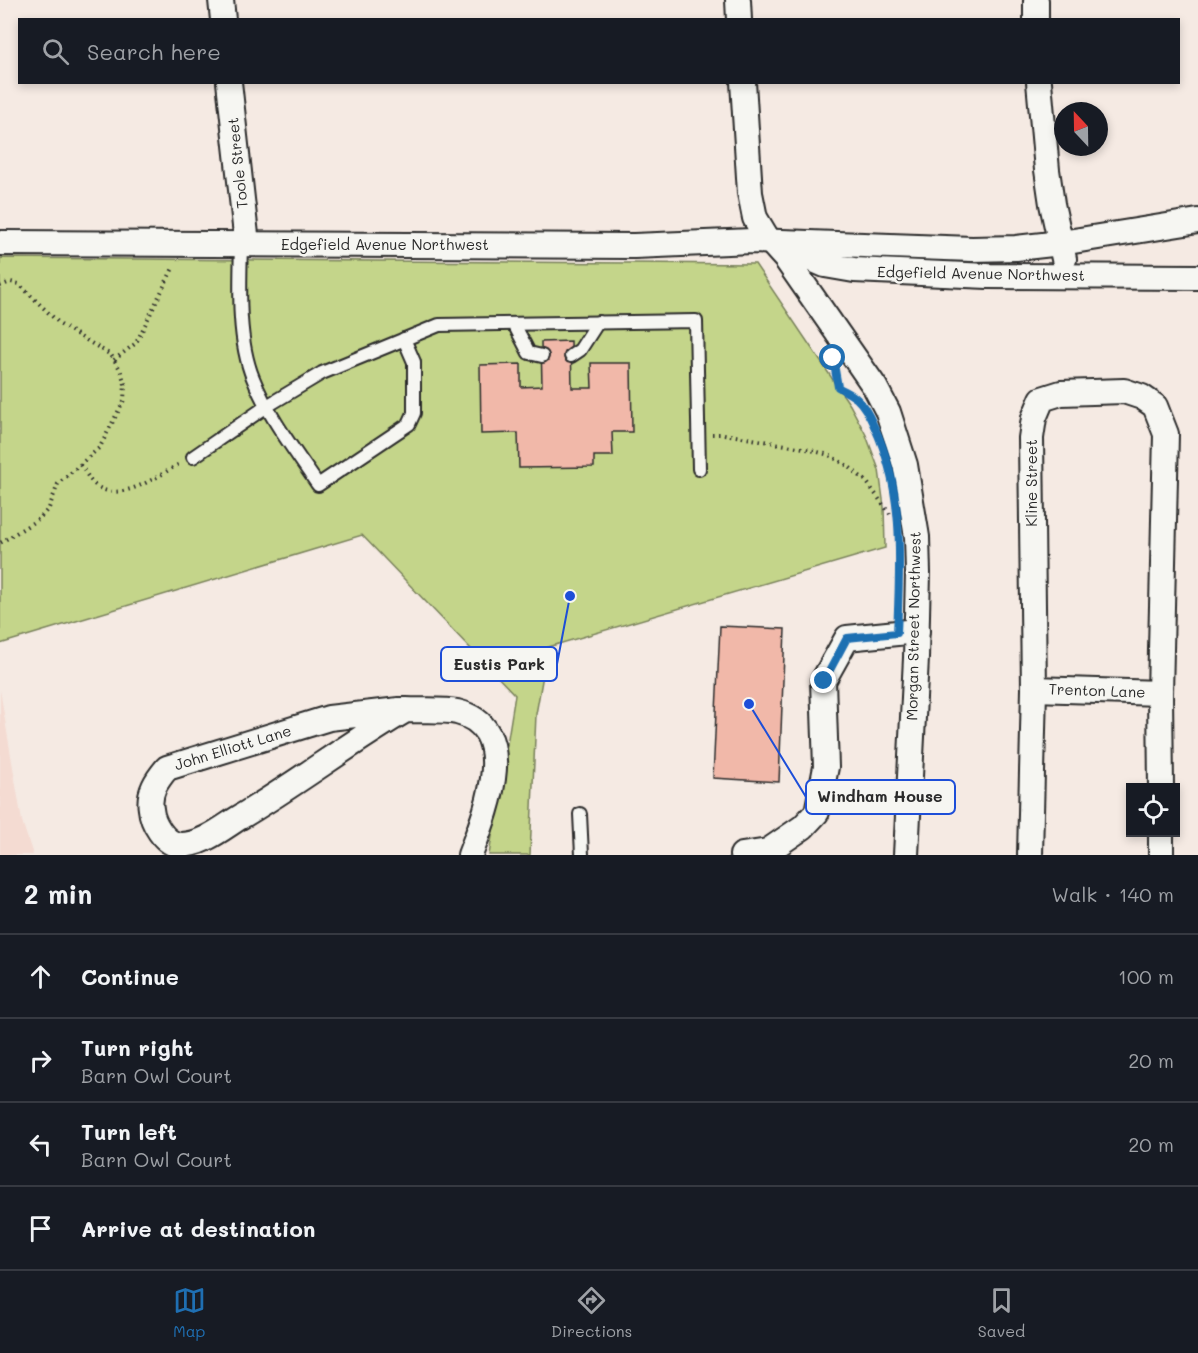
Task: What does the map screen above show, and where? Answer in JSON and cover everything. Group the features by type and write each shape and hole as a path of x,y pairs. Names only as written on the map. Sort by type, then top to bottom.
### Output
{"street":[{"path":"221,0 223,18"},
{"path":"738,0 739,18"},
{"path":"1035,0 1036,18"},
{"name":"Toole Street","path":"229,84 244,244"},
{"name":"Morgan Street Northwest","path":"743,84 750,193 756,218 770,242 786,259 875,387 898,438 911,492 917,537 917,631 906,855"},
{"path":"1039,84 1048,182 1068,276"},
{"name":"Edgefield Avenue Northwest","path":"0,243 634,246 770,242 972,249 1016,248 1061,243 1198,221"},
{"name":"Edgefield Avenue Northwest","path":"770,242 825,265 854,270 988,276 1198,277"},
{"name":"Kline Street","path":"1030,855 1034,689 1031,438 1034,418 1042,399 1061,393 1124,391 1142,397 1155,406 1166,434 1160,693 1161,783"},
{"path":"742,855 768,851 803,827 817,812 826,767 824,681 847,638 917,631"},
{"name":"Trenton Lane","path":"1034,689 1160,693"},
{"name":"John Elliott Lane","path":"406,710 262,805 194,843 177,845 166,838 152,821 150,801 155,783 167,768 329,718 406,710 456,712 471,718 485,729 494,764 493,786 470,855"},
{"path":"1161,837 1161,855"}],"lane":[{"path":"244,244 239,300 252,377 274,421 318,485 409,424 414,413 414,362 404,339"},
{"path":"193,457 267,406 322,373 440,325 696,321 699,469"},
{"path":"571,356 580,350 598,322"},
{"path":"514,324 529,353 542,356"},
{"path":"580,814 582,855"}],"path":[{"path":"114,360 136,343 177,263"},
{"path":"0,286 11,282 19,284 61,325 111,355 120,369 125,384 123,400 100,447 58,484 49,508 40,518 0,543"},
{"path":"833,358 838,387 858,400"},
{"path":"698,434 724,434 829,455 848,466 866,481 894,518"},
{"path":"80,465 94,484 102,489 119,492 134,489 193,457"}],"shaded area":[{"path":"0,690 22,821 33,855 0,855"}],"green space":[{"path":"0,258 755,264 850,405 866,435 879,470 884,507 885,548 548,647 536,714 530,855 489,855 515,695 362,535 0,644"}],"building":[{"path":"571,341 572,388 592,388 591,363 631,363 632,432 612,432 613,456 594,456 594,467 519,468 518,433 481,434 480,365 521,364 521,387 542,386 541,342"},
{"path":"720,626 785,629 779,782 713,778"}],"place":[{"name":"Eustis Park","path":"570,596"},
{"name":"Windham House","path":"749,704"}],"route":[{"path":"824,681 847,638 897,633 899,590 899,523 892,472 881,439 869,414 858,400 838,387 833,358"}]}
